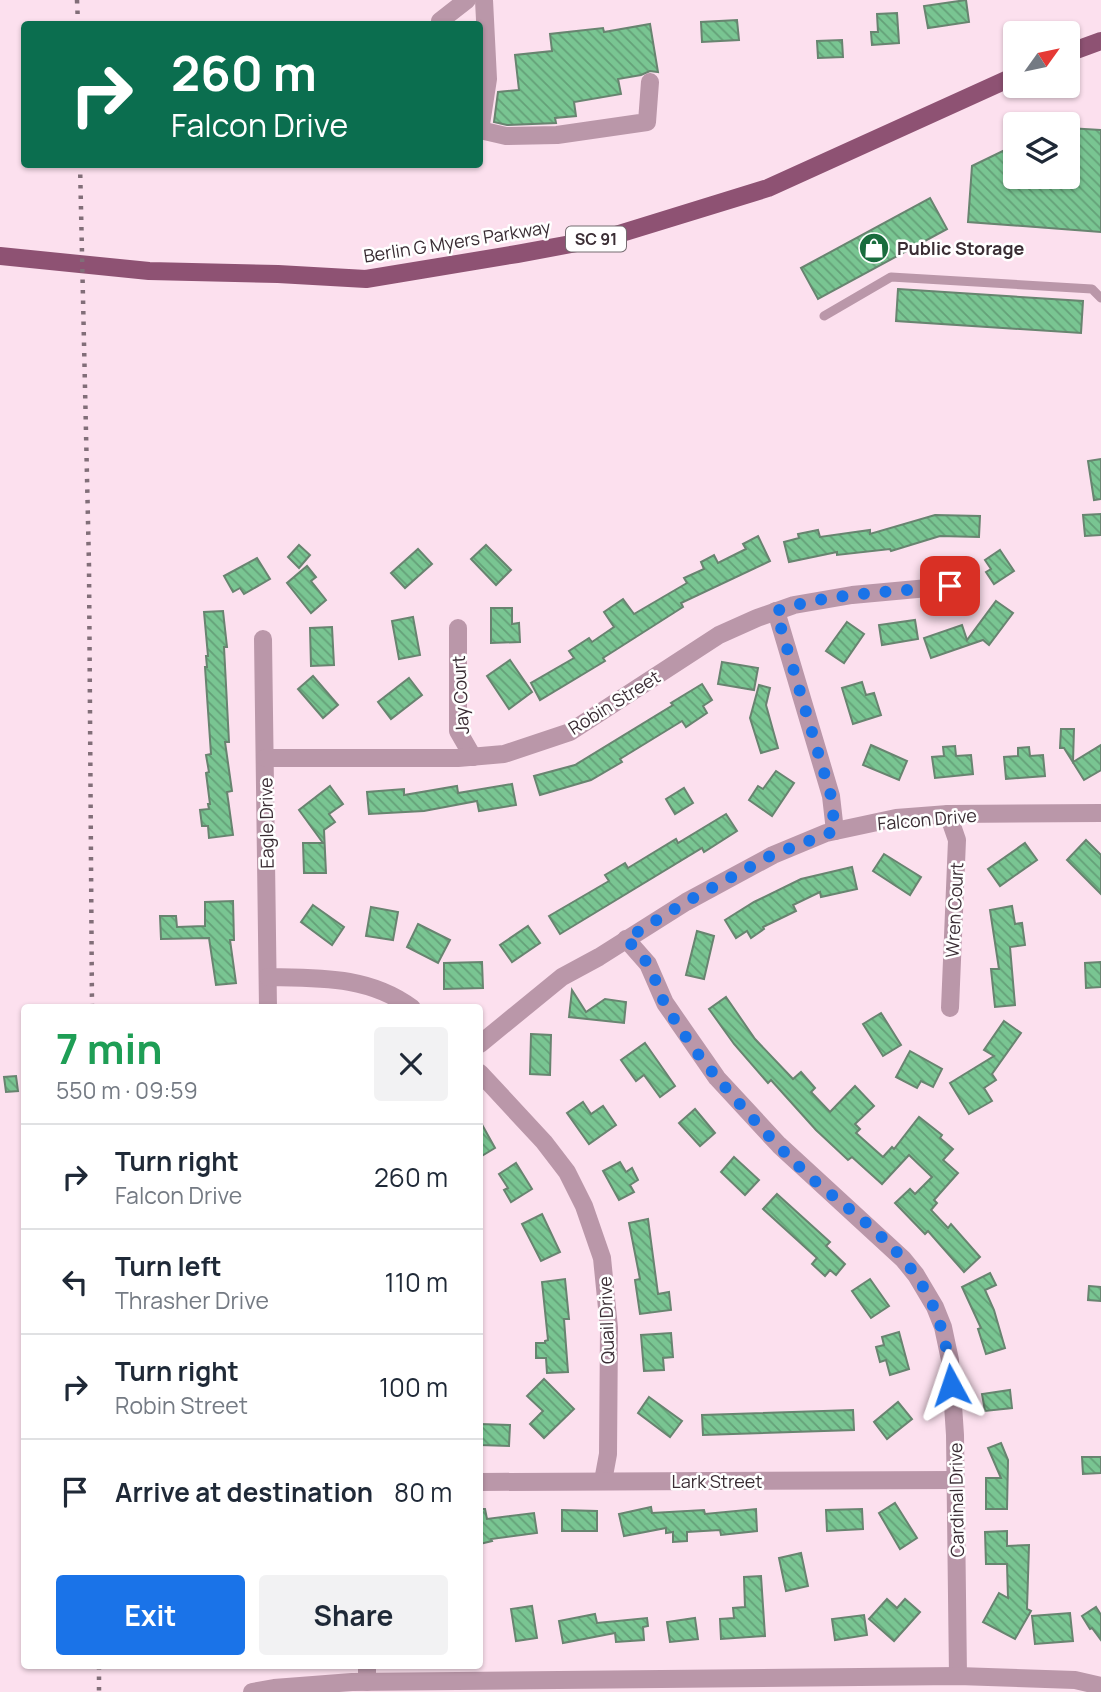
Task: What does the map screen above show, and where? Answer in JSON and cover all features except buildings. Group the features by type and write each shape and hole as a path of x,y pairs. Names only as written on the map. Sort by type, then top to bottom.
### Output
{"main road":[{"path":"1080,49 1101,41"},
{"name":"Berlin G Myers Parkway","path":"0,256 149,271 366,279 609,237 768,188 1003,81"}],"street":[{"path":"440,21 467,0"},
{"path":"483,111 488,79 484,0"},
{"path":"483,131 506,136 556,135 647,122 650,82"},
{"name":"Robin Street","path":"265,758 473,757 504,754 570,732 719,635 776,611 794,605 852,595 950,586"},
{"path":"776,611 831,796 835,831"},
{"name":"Jay Court","path":"458,628 458,732 473,757"},
{"name":"Eagle Drive","path":"263,639 268,1004"},
{"name":"Falcon Drive","path":"483,1042 562,977 686,902 772,855 835,831 895,818 947,814 1101,813"},
{"name":"Wren Court","path":"947,814 957,840 950,1008"},
{"name":"Cardinal Drive","path":"626,939 648,964 665,1003 717,1078 779,1145 903,1259 927,1290 943,1327 948,1352 955,1435 958,1676"},
{"path":"268,977 349,980 385,992 405,1004"},
{"name":"Quail Drive","path":"483,1076 544,1142 567,1172 584,1206 602,1258 609,1328 608,1454 603,1481"},
{"name":"Lark Street","path":"483,1482 955,1480"},
{"path":"252,1692 367,1674 958,1676 1101,1686"}],"lane":[{"path":"824,316 891,277 1092,289 1101,298"}],"railway":[{"path":"77,0 78,21"},
{"path":"80,168 89,566 92,1004"},
{"path":"99,1669 99,1692"}],"place":[{"name":"Public Storage","path":"874,248"}],"route":[{"path":"950,586 852,595 794,605 776,611 831,796 835,831 772,855 686,902 626,939 648,964 665,1003 717,1078 826,1191 845,1203 903,1259 927,1290 943,1327 950,1360 951,1385"}]}
